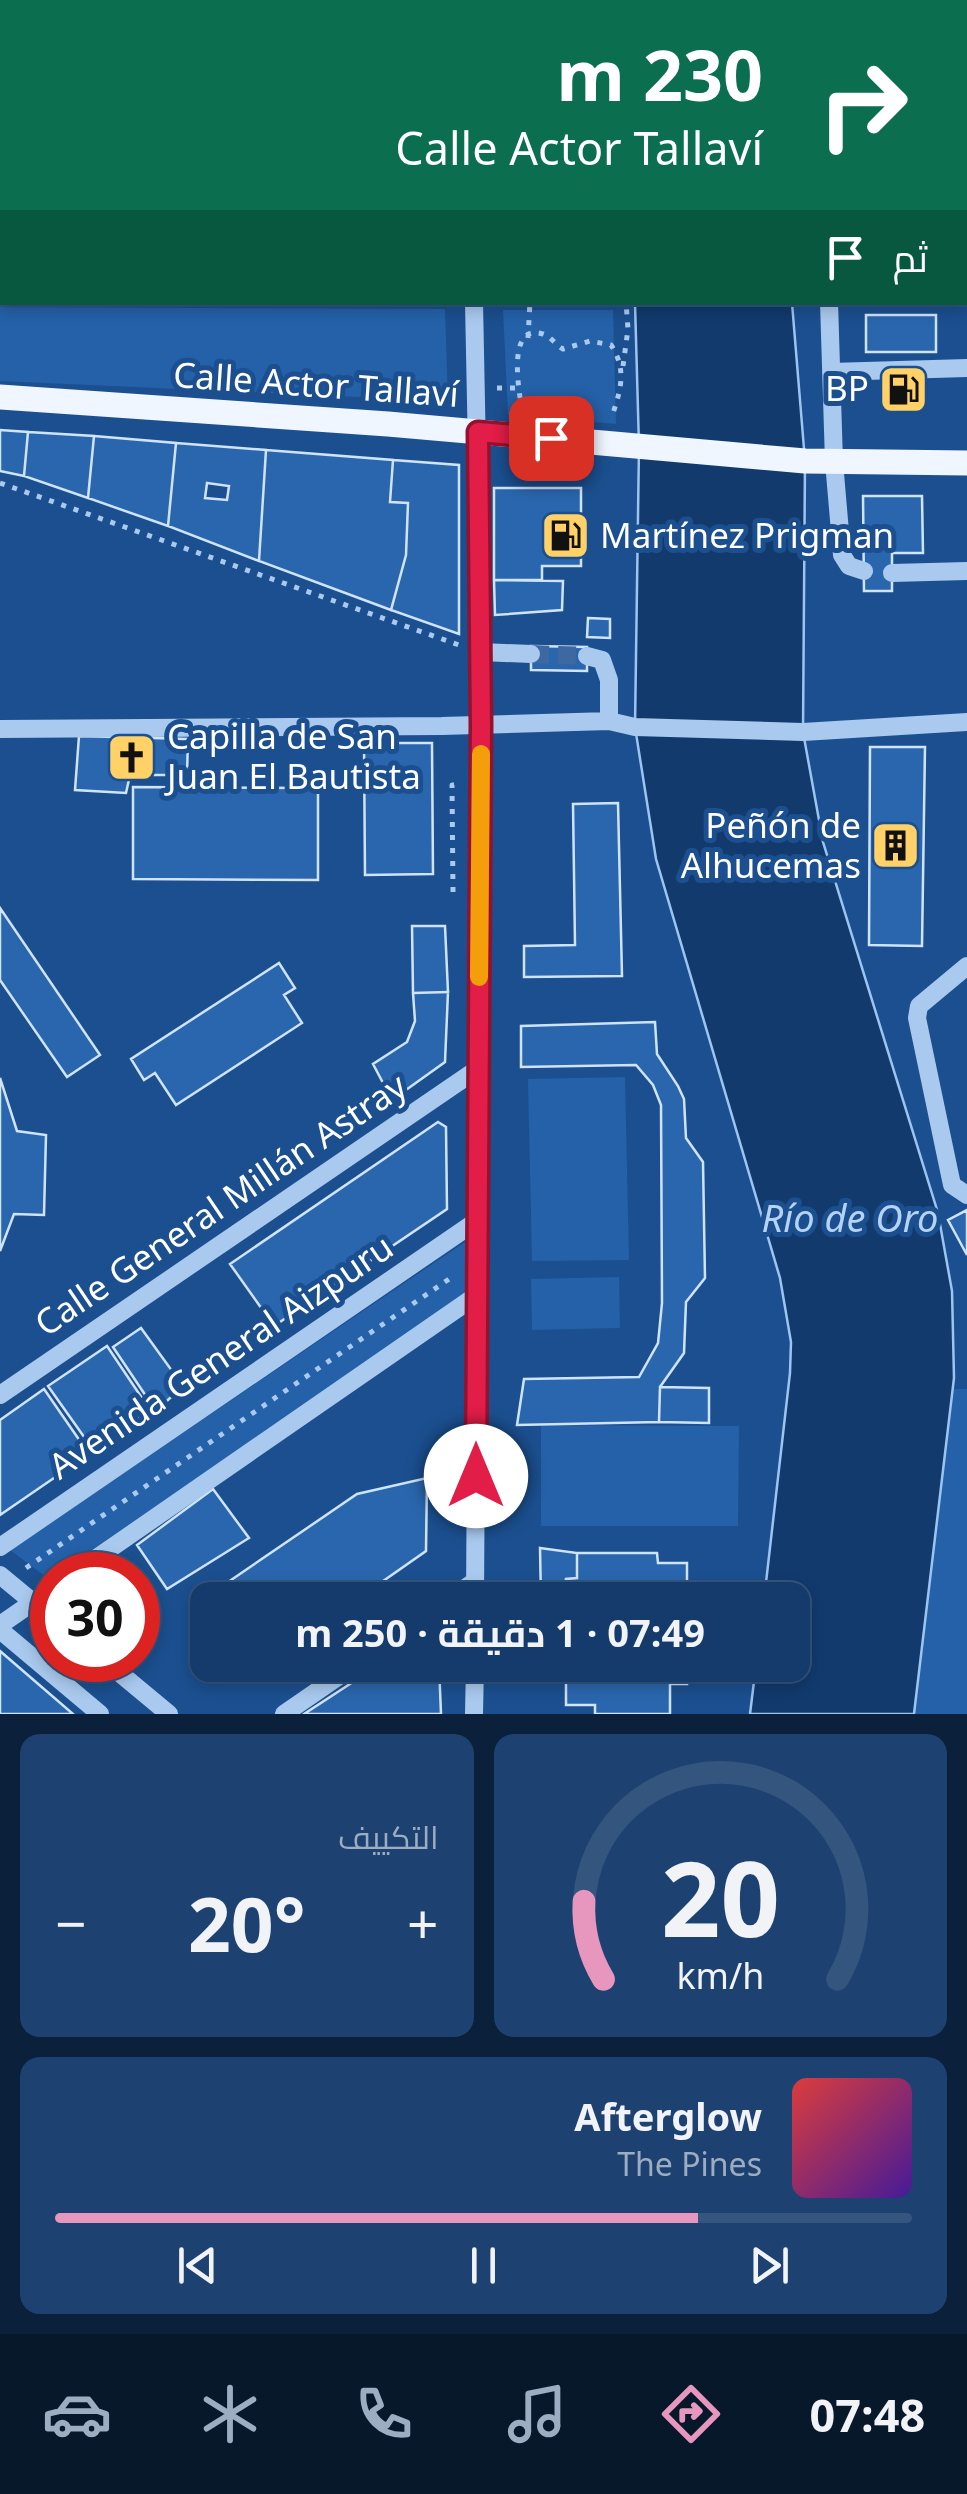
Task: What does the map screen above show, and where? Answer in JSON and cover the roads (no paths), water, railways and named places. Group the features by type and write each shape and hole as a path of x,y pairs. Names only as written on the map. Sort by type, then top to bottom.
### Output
{"main road":[{"name":"Calle Actor Tallaví","path":"0,397 805,461 967,463"}],"street":[{"path":"474,305 481,652 475,1582"},
{"path":"829,305 834,462 842,555 849,566 864,572"},
{"path":"831,372 967,368"},
{"path":"892,573 967,570"},
{"path":"481,652 531,654"},
{"path":"587,656 602,660 607,668 609,721"},
{"path":"0,729 609,721 636,727 747,732 967,722"},
{"path":"967,966 920,1006 917,1018 952,1186 967,1195"},
{"name":"Calle General Millán Astray","path":"0,1395 479,1068"},
{"name":"Avenida General Aizpuru","path":"0,1547 478,1220"},
{"path":"105,1552 477,1295"},
{"path":"4,1578 30,1599"},
{"path":"30,1605 0,1628 100,1714"},
{"path":"131,1682 170,1714"},
{"path":"284,1714 330,1682"},
{"path":"474,1714 475,1682"}],"water":[{"name":"Río de Oro","path":"635,305 792,305 805,461 803,732 823,842 938,1213 952,1291 954,1378 914,1714 750,1714 754,1682 810,1682 810,1582 766,1582 791,1342 780,1278 656,859 635,727 639,446"}],"tunnel":[{"path":"531,654 587,656"}],"place":[{"name":"BP","path":"904,389"},
{"name":"Martínez Prigman","path":"565,536"},
{"name":"Capilla de San Juan El Bautista","path":"132,757"},
{"name":"Peñón de Alhucemas","path":"896,846"}]}
